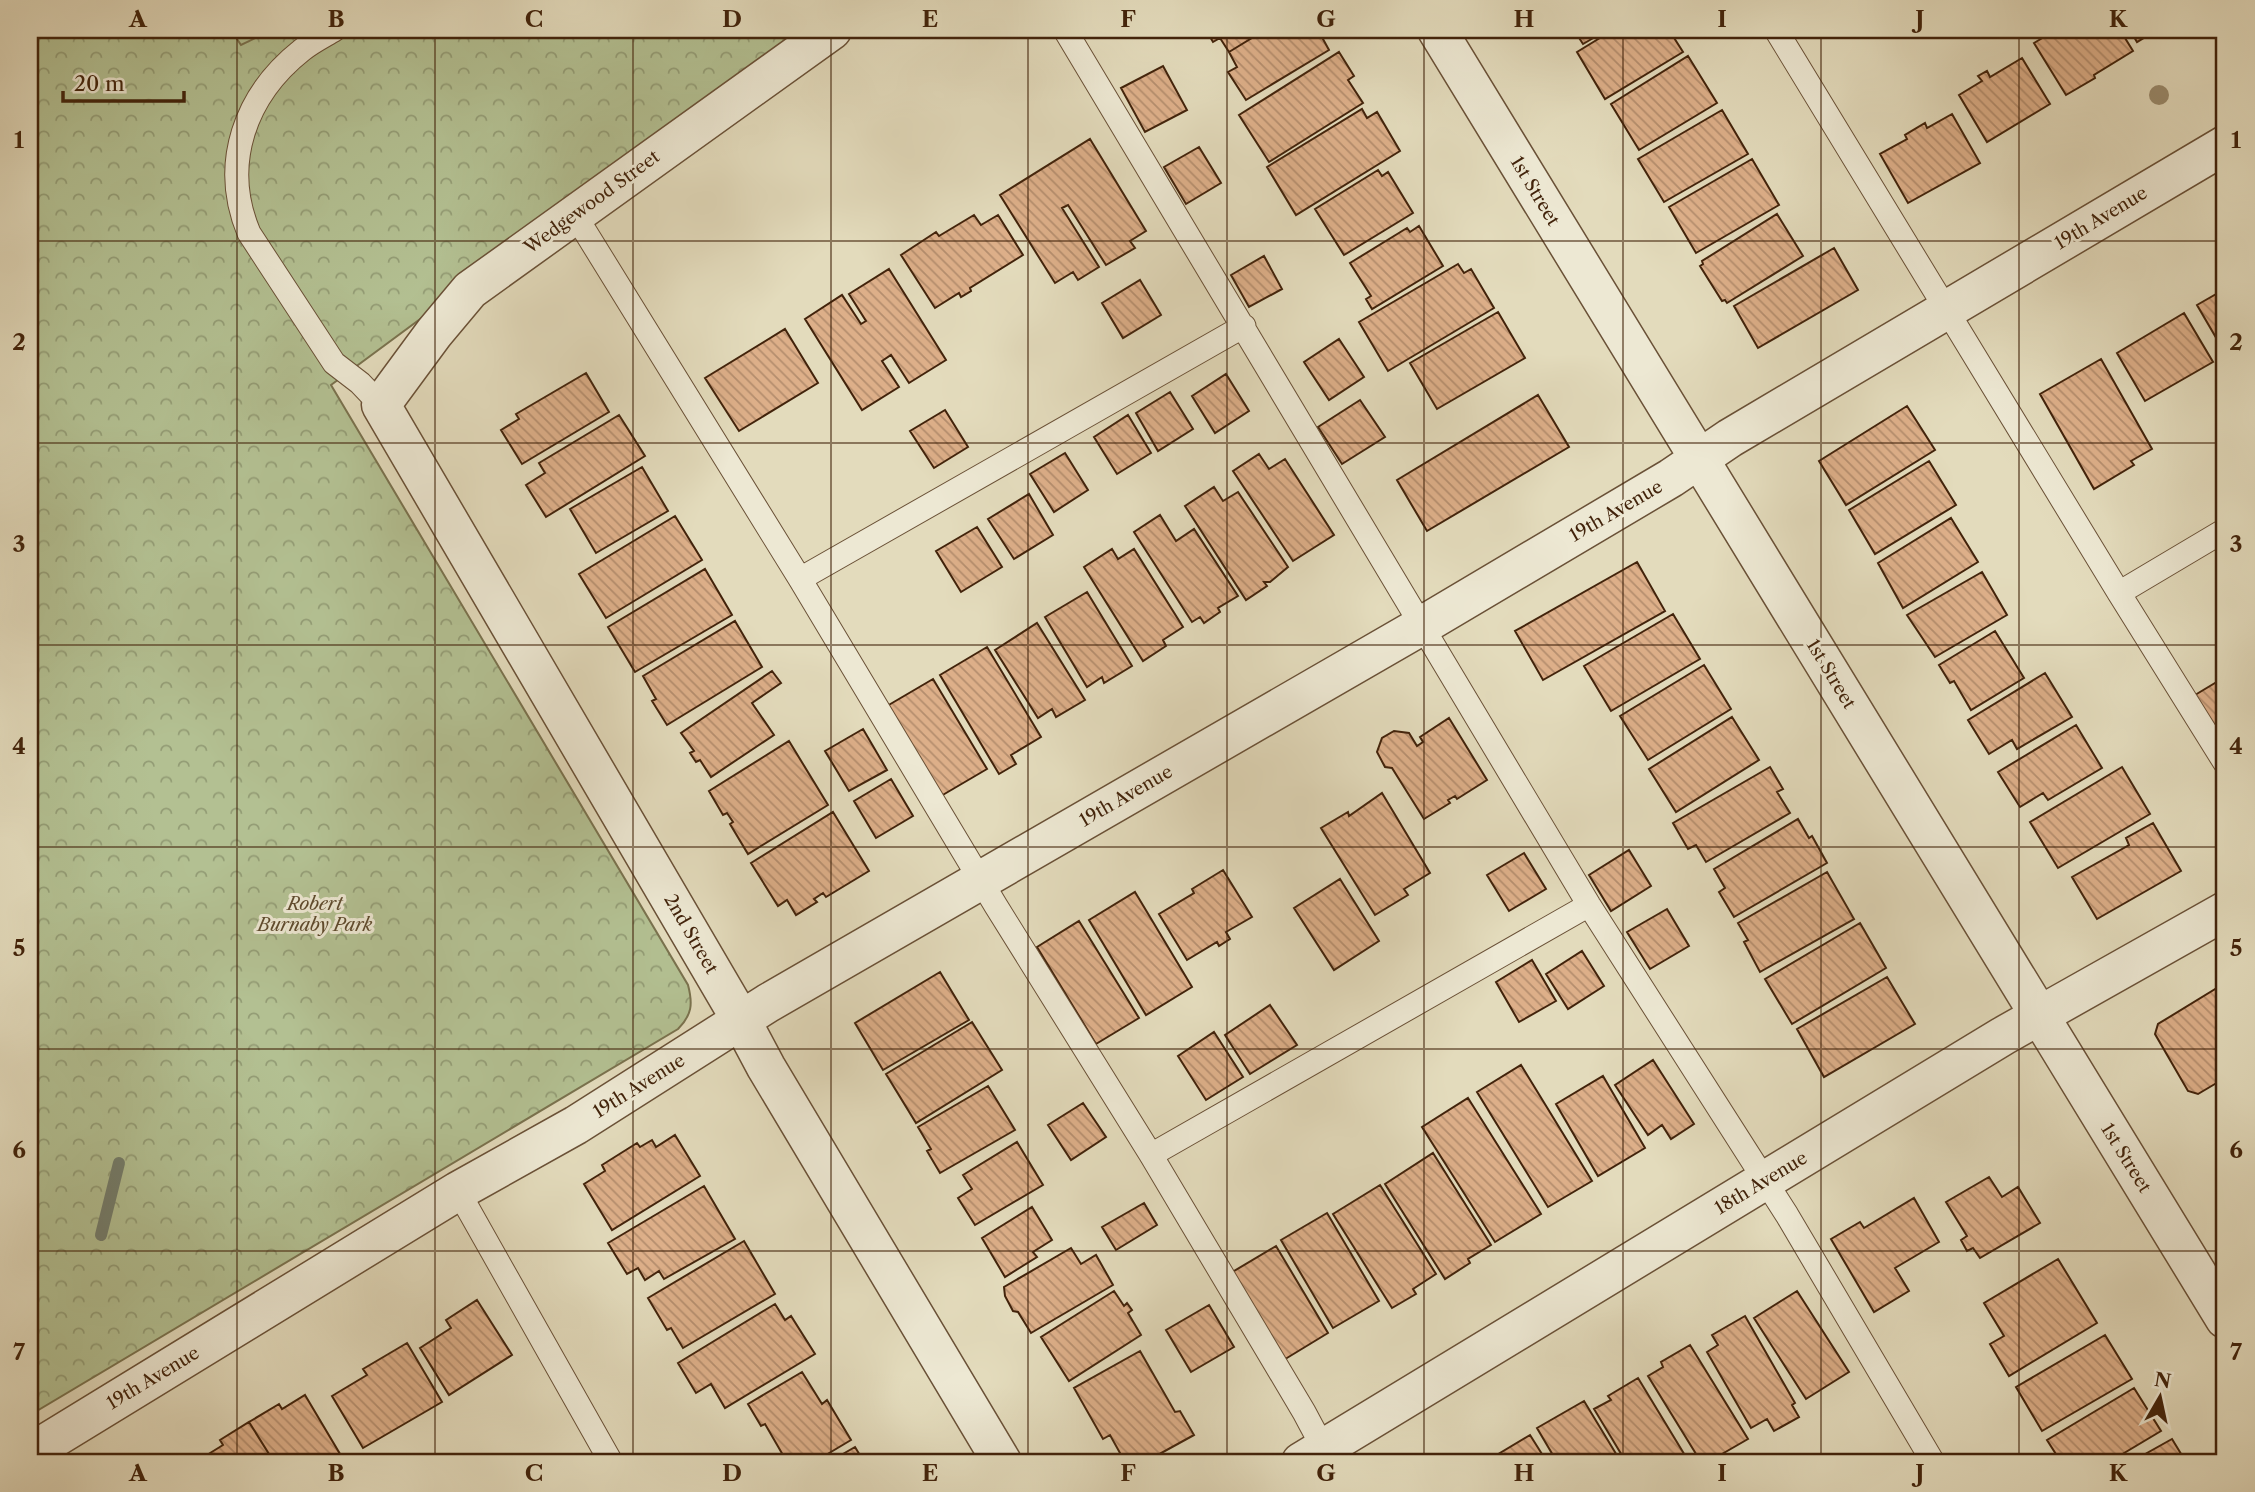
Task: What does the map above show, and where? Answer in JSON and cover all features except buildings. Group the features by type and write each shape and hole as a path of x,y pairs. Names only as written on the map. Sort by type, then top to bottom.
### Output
{"street":[{"name":"Wedgewood Street","path":"382,405 433,333 470,290 832,30"},
{"name":"1st Street","path":"1437,30 2225,1319"},
{"name":"19th Avenue","path":"30,1452 458,1191 576,1125 741,1020 1423,625 1671,478 1730,438 2225,145"},
{"name":"2nd Street","path":"382,405 766,1066 1002,1462"},
{"name":"18th Avenue","path":"1318,1458 1764,1181 2039,1016 2225,911"}],"lane":[{"path":"334,30 304,48 274,76 262,93 252,109 239,147 235,167 236,184 243,219 249,233 334,363 382,405"},
{"path":"1065,30 1589,905 1787,1215 1933,1462"},
{"path":"1776,30 2225,763"},
{"path":"575,215 1151,1155 1297,1401 1318,1458"},
{"path":"800,579 1244,326"},
{"path":"2119,593 2225,530"},
{"path":"1151,1155 1589,905"},
{"path":"458,1191 611,1462"}],"green space":[{"name":"Robert Burnaby Park","path":"30,30 811,30 331,385 688,985 691,998 689,1014 678,1029 30,1415"},
{"path":"231,30 272,30 241,45"}],"waterway":[{"path":"101,1235 119,1163"}]}
